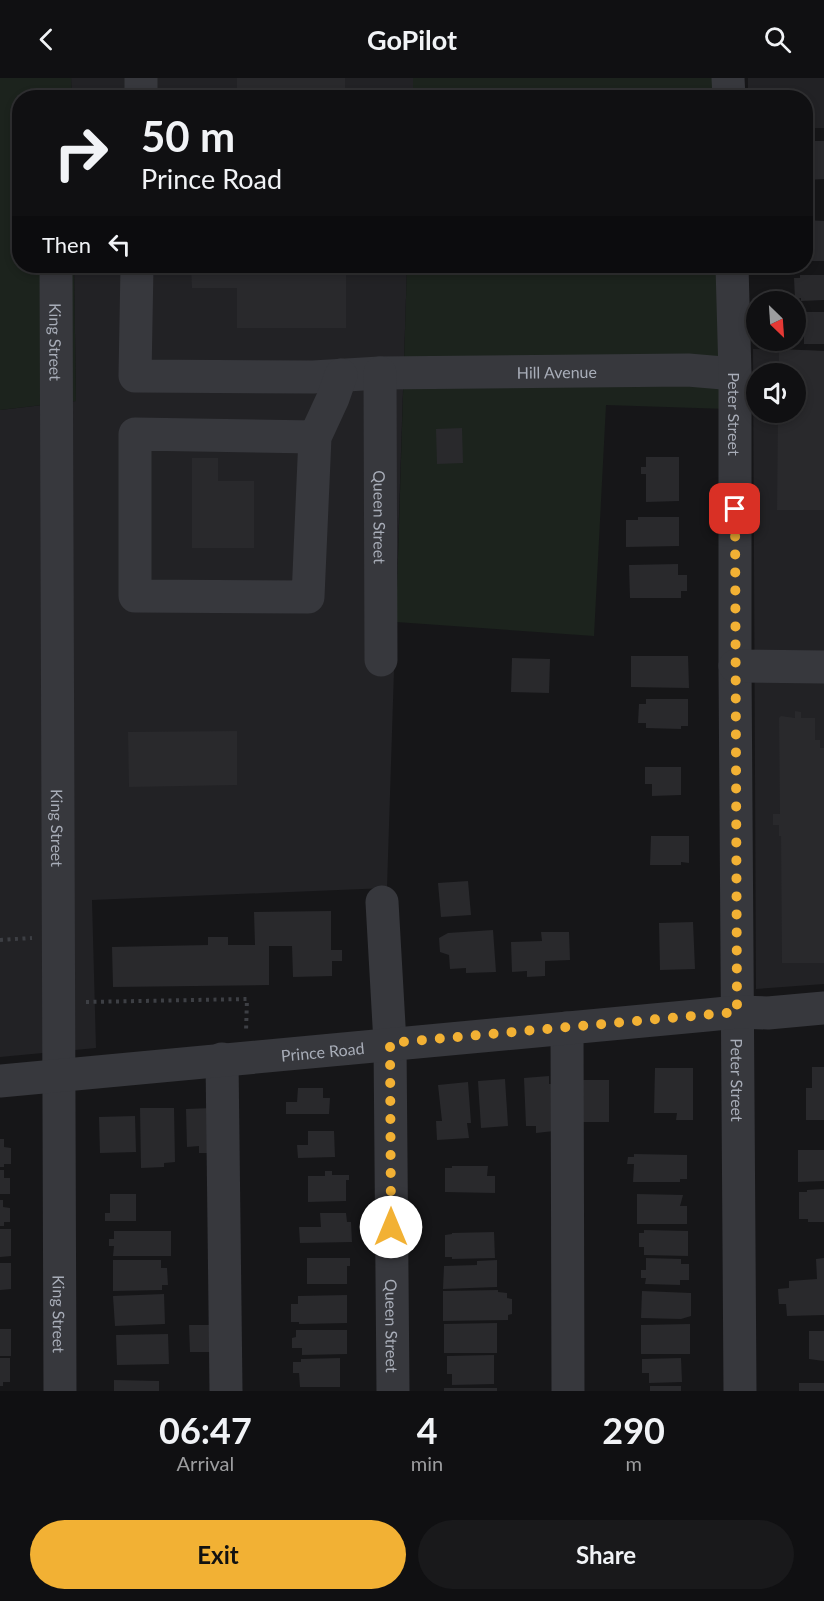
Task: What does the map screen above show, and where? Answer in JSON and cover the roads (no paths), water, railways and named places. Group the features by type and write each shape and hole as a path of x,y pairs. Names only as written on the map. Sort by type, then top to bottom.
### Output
{"street":[{"name":"King Street","path":"56,273 60,1391"},
{"name":"Hill Avenue","path":"137,273 135,376 313,377 380,373 688,369 735,374"},
{"name":"Peter Street","path":"732,273 735,374 740,1391"},
{"name":"Queen Street","path":"380,373 381,660"},
{"path":"315,437 135,434 135,596 308,597 315,437 341,375"},
{"path":"735,666 824,666"},
{"name":"Queen Street","path":"382,902 390,1043 393,1391"},
{"name":"Prince Road","path":"0,1081 737,1012 768,1013 824,1008"},
{"path":"567,1028 568,1391"},
{"path":"226,1391 234,1058"}]}
